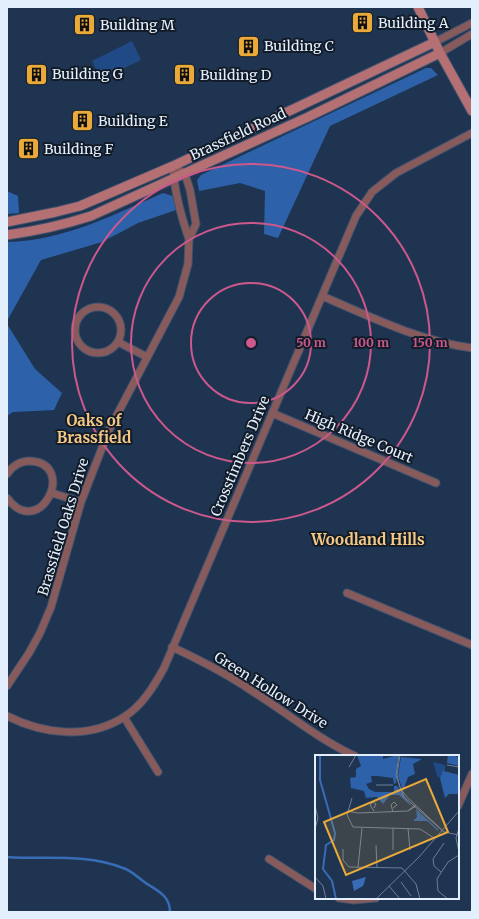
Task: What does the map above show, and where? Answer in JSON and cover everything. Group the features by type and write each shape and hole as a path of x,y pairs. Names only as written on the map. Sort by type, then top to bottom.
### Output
{"street":[{"path":"418,7 440,52 472,111"},
{"name":"Brassfield Road","path":"7,222 80,206 173,166 472,23"},
{"name":"Brassfield Road","path":"7,235 35,232 91,216 308,118 440,52 472,34"},
{"name":"Crosstimbers Drive","path":"7,716 45,730 71,732 98,728 124,717 147,695 157,682 356,216 372,192 396,173 472,133"},
{"path":"173,166 185,174"},
{"name":"Brassfield Oaks Drive","path":"7,686 29,653 40,633 51,607 81,502 109,430 171,313 184,283 188,264 189,239 183,222 174,179 173,166"},
{"name":"Brassfield Oaks Drive","path":"185,174 196,224 189,239"},
{"path":"322,296 434,342 472,348"},
{"path":"94,308 109,310 117,317 120,327 118,342 106,351 96,353 87,350 77,339 75,329 78,320 84,312 94,308"},
{"path":"118,342 147,357"},
{"name":"High Ridge Court","path":"272,413 436,483"},
{"path":"7,474 17,463 25,461 41,464 52,477 52,493 44,505 31,510 17,507 7,498"},
{"path":"52,493 81,502"},
{"path":"346,593 472,645"},
{"name":"Green Hollow Drive","path":"172,647 208,664 252,690 299,722 353,755"},
{"path":"124,717 158,772"},
{"path":"459,802 472,774"},
{"path":"269,859 315,888"},
{"path":"346,899 365,899"}],"shaded area":[{"path":"132,41 141,60 101,79 92,61"},
{"path":"426,68 431,68 438,75 330,126 278,238 264,234 265,191 240,183 199,191 197,180 201,175"},
{"path":"7,191 18,196 19,213 7,214"},
{"path":"163,193 173,196 176,210 138,223 102,242 41,260 7,321 7,242 28,241 68,232 106,218"},
{"path":"7,324 35,369 62,393 54,410 13,412 7,416"}],"waterway":[{"path":"7,857 94,860 127,869 164,896 170,907 170,912"}],"place":[{"name":"Building A","path":"363,23"},
{"name":"Building M","path":"84,25"},
{"name":"Building C","path":"248,46"},
{"name":"Building G","path":"37,74"},
{"name":"Building D","path":"185,75"},
{"name":"Building E","path":"82,121"},
{"name":"Building F","path":"28,149"}],"district":[{"name":"Oaks of Brassfield","path":"94,428"},
{"name":"Woodland Hills","path":"368,539"}]}
